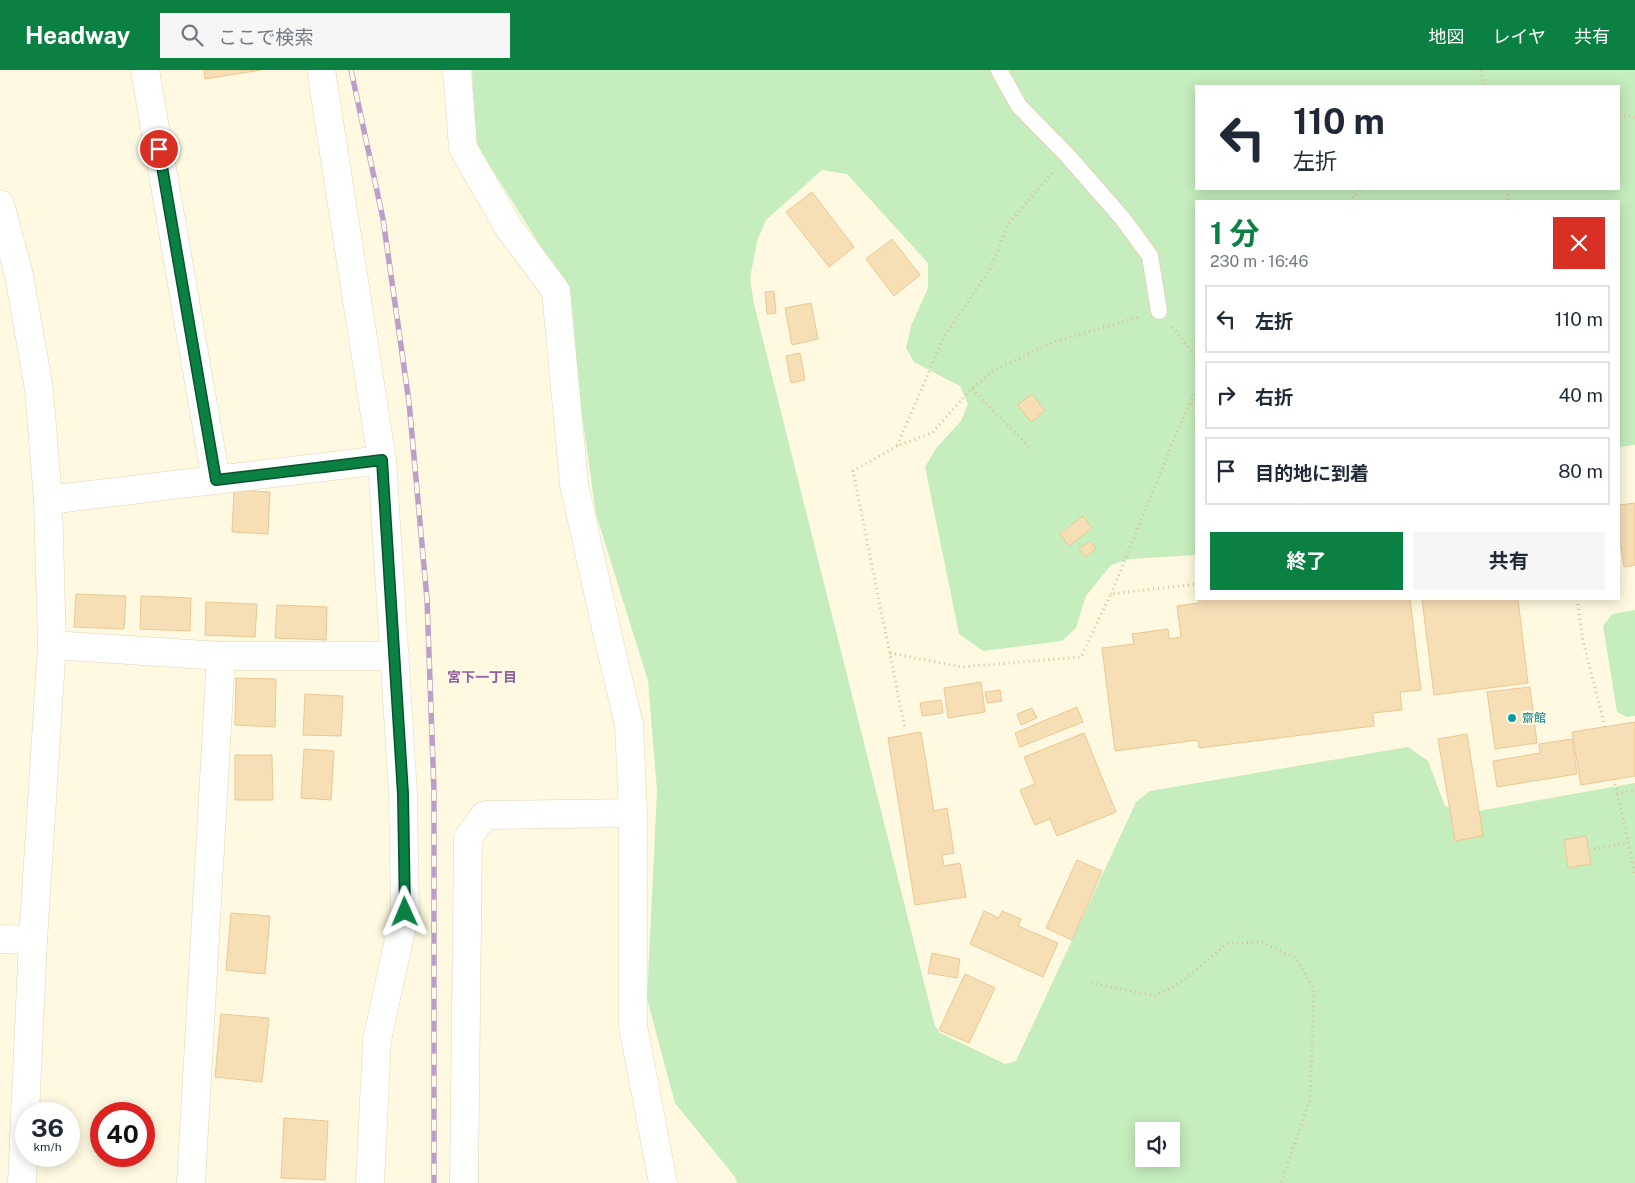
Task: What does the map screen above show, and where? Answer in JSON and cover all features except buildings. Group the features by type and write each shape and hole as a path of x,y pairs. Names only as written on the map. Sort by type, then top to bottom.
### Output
{"street":[{"path":"145,70 216,480"},
{"path":"321,70 382,460 403,794 405,912 378,1040 370,1183"},
{"path":"457,70 462,148 509,228 556,291 574,484 629,724 633,813 633,1026 663,1183"},
{"path":"0,204 19,275 39,389 48,500 52,645 33,940 22,1183"},
{"path":"48,500 382,460"},
{"path":"52,645 221,656 395,656"},
{"path":"191,1183 221,656"},
{"path":"464,1183 468,838 484,815 633,813"},
{"path":"0,939 33,940"}],"lane":[{"path":"999,70 1020,106 1067,155 1123,219 1150,256 1159,311"}],"path":[{"path":"1481,70 1484,85"},
{"path":"1620,115 1635,117"},
{"path":"897,446 944,337 989,271 1009,223 1067,155"},
{"path":"1349,200 1362,190"},
{"path":"905,729 853,471 897,446 932,433 971,389 996,369 1054,342 1159,311 1195,355"},
{"path":"971,389 1031,449"},
{"path":"890,653 962,667 1080,657 1111,594 1179,427 1195,394"},
{"path":"1111,594 1195,584"},
{"path":"1577,600 1583,642 1606,727"},
{"path":"1614,779 1635,874"},
{"path":"1616,794 1635,790"},
{"path":"1594,849 1628,843"},
{"path":"1091,984 1156,996 1184,980 1228,943 1262,942 1296,959 1314,990 1310,1100 1281,1183"}],"green space":[{"path":"472,70 1635,70 1635,445 1620,447 1620,200 1195,200 1195,555 1130,559 1111,565 1086,596 1076,628 1062,641 983,651 959,634 925,467 937,447 961,421 968,404 960,386 914,362 906,348 911,326 928,288 928,263 847,174 822,170 766,220 757,241 750,279 754,304 935,1026 940,1033 1005,1064 1016,1061 1136,802 1150,791 1408,747 1428,761 1445,806 1467,813 1635,783 1635,1183 737,1183 735,1177 675,1103 647,999 657,791 648,681 596,514 563,282 475,142"},
{"path":"1635,610 1635,716 1627,717 1617,712 1603,626 1612,614"}],"railway":[{"path":"351,70 383,219 409,402 427,599 434,791 434,1183"}],"place":[{"name":"齋館","path":"1512,718"}],"district":[{"name":"宮下一丁目","path":"482,677"}],"route":[{"path":"159,149 216,480 382,460 403,794 405,912"}]}
